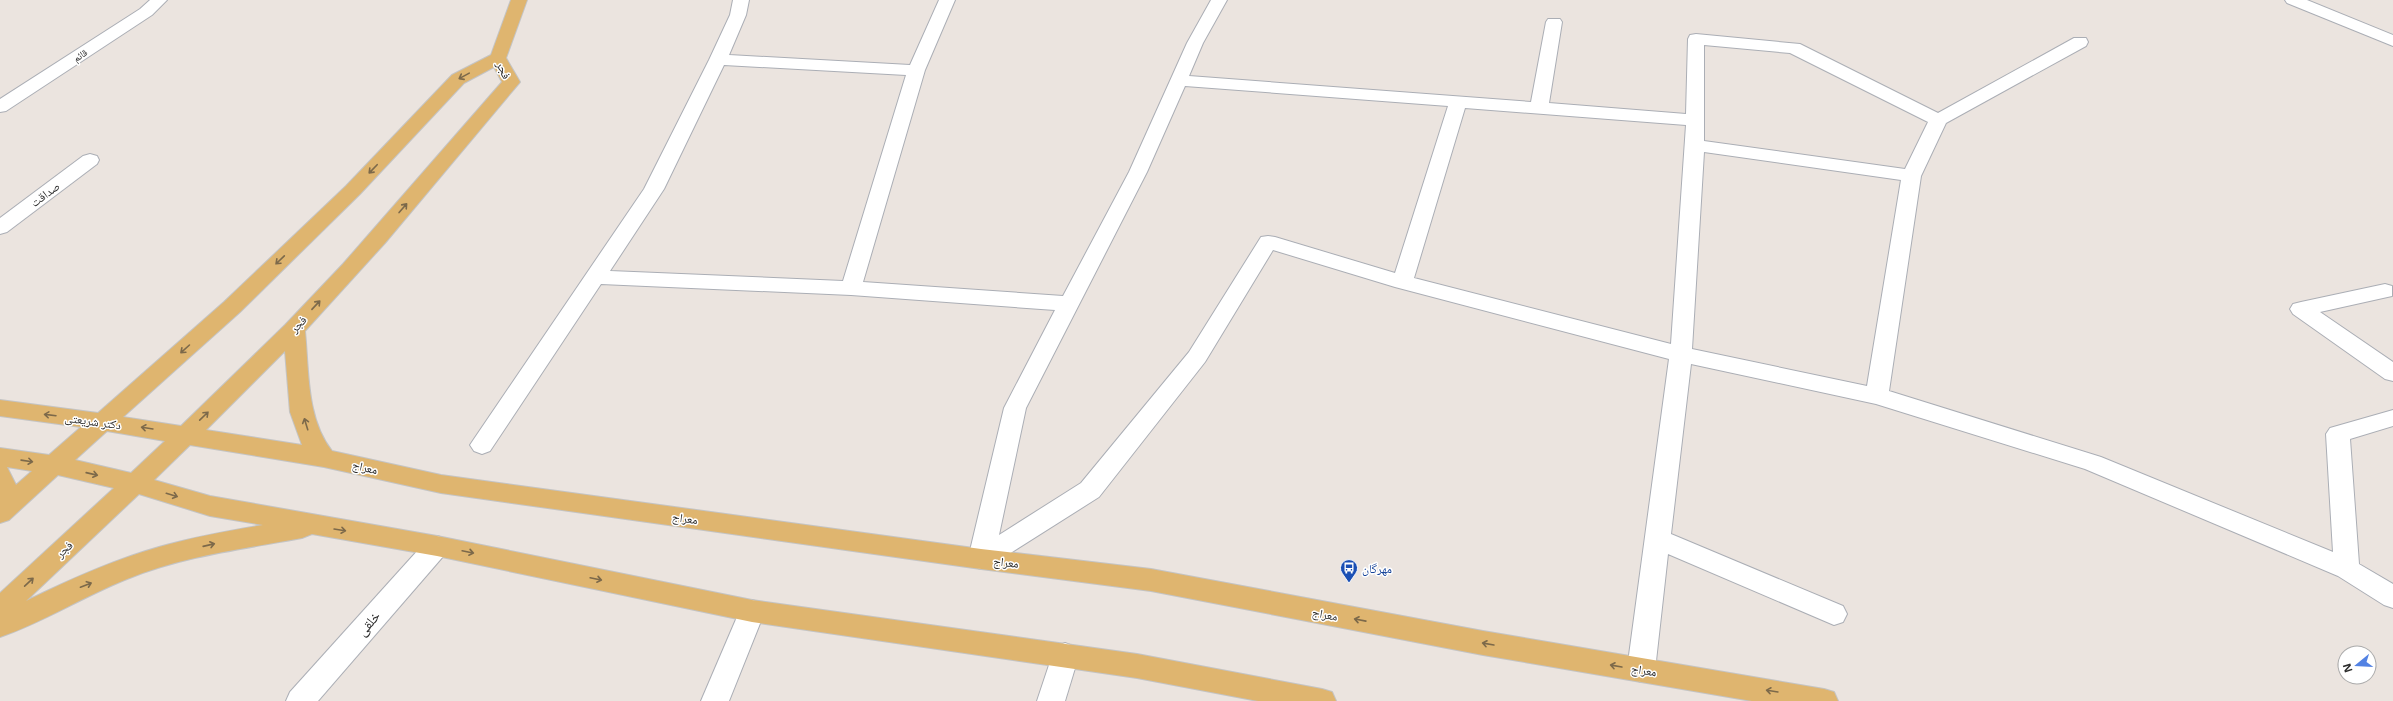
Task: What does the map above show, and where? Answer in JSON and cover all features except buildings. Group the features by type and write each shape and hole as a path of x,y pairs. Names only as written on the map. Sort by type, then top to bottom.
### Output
{"main road":[{"name":"فجر","path":"0,609 135,483 294,328 379,236 511,82 498,58 519,0"},
{"path":"0,513 232,307 353,190 458,79 498,58"},
{"path":"294,328 302,412 311,441 324,458"},
{"name":"دکتر شریعتی","path":"0,408 186,434"},
{"name":"معراج","path":"186,434 324,458 441,484 981,560 1152,580 1483,643 1824,701"},
{"path":"0,457 54,465 135,483 210,506 315,526 436,546 752,611 1065,655 1322,701"},
{"path":"0,474 4,484 0,496"},
{"path":"0,626 79,587 158,558 221,543 315,526"}],"street":[{"name":"قائم","path":"0,107 146,12 159,0"},
{"path":"482,445 654,189 718,60 738,15 741,0"},
{"path":"851,288 916,70 947,0"},
{"path":"981,560 1015,408 1138,172 1195,43 1219,0"},
{"path":"2294,0 2393,41"},
{"path":"1539,108 1554,22"},
{"path":"1641,670 1681,354 1695,145 1696,39 1794,48 1938,120"},
{"path":"1877,396 1911,176 1938,120 2080,42"},
{"path":"718,60 916,70"},
{"path":"1179,80 1695,120"},
{"path":"1402,282 1458,102"},
{"path":"1695,145 1911,176"},
{"name":"صداقت","path":"0,228 90,160"},
{"path":"981,560 1090,490 1197,357 1268,242 1402,282 1681,354 1877,396 2093,463 2347,569 2393,597"},
{"path":"594,277 851,288 1069,304"},
{"path":"2385,291 2301,309 2393,373"},
{"path":"2347,569 2338,434 2393,418"},
{"path":"1658,539 1834,614"},
{"name":"خلقی","path":"300,701 436,546"},
{"path":"716,701 752,611"},
{"path":"1051,701 1065,655"}],"place":[{"name":"مهرگان","path":"1349,583"}]}
